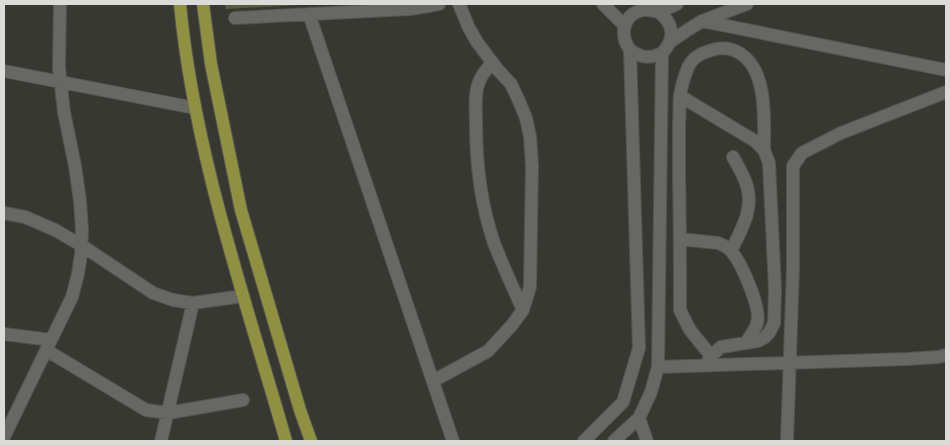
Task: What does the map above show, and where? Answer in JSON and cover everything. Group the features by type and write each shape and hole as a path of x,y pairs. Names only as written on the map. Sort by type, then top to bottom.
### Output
{"main road":[{"path":"180,4 195,108 243,296 286,441"},
{"path":"203,4 211,64 241,210 300,410 311,441"}],"street":[{"path":"4,438 72,297 78,274 82,230 80,201 64,112 61,82 60,4"},
{"path":"235,18 409,9 439,4"},
{"path":"433,381 488,351 523,310 530,287 532,166 530,136 522,109 511,84 492,63 473,35 459,4"},
{"path":"603,4 625,26"},
{"path":"657,11 677,4"},
{"path":"670,42 702,21 747,4"},
{"path":"650,9 657,11 664,15 671,28 670,42 662,53 649,58 642,57 630,50 626,45 624,39 625,26 628,19 634,13 650,9"},
{"path":"309,14 453,441"},
{"path":"702,21 946,70"},
{"path":"723,48 739,52 750,62 759,78 764,112 764,150 769,163 775,318 772,328 764,338 758,341 721,347 709,361 680,310 680,96 687,70 696,56 714,49 723,48"},
{"path":"584,441 623,402 638,348 630,50"},
{"path":"614,441 639,418 651,392 658,367 662,53"},
{"path":"492,63 479,82 476,96 477,164 494,242 523,310"},
{"path":"4,71 195,108"},
{"path":"787,441 793,268 792,166 802,153 841,133 946,92"},
{"path":"680,96 755,141 764,150"},
{"path":"731,251 745,222 750,204 747,186 733,157"},
{"path":"4,213 25,217 55,230 81,245 153,294 193,303 243,296"},
{"path":"680,239 724,245 738,261 756,305 758,322 746,343"},
{"path":"162,441 193,303"},
{"path":"4,334 48,345 146,410 168,413 242,400"},
{"path":"658,367 709,361 790,363 930,358 946,355"},
{"path":"639,418 647,441"}],"green space":[{"path":"225,4 317,4 226,9"}]}
